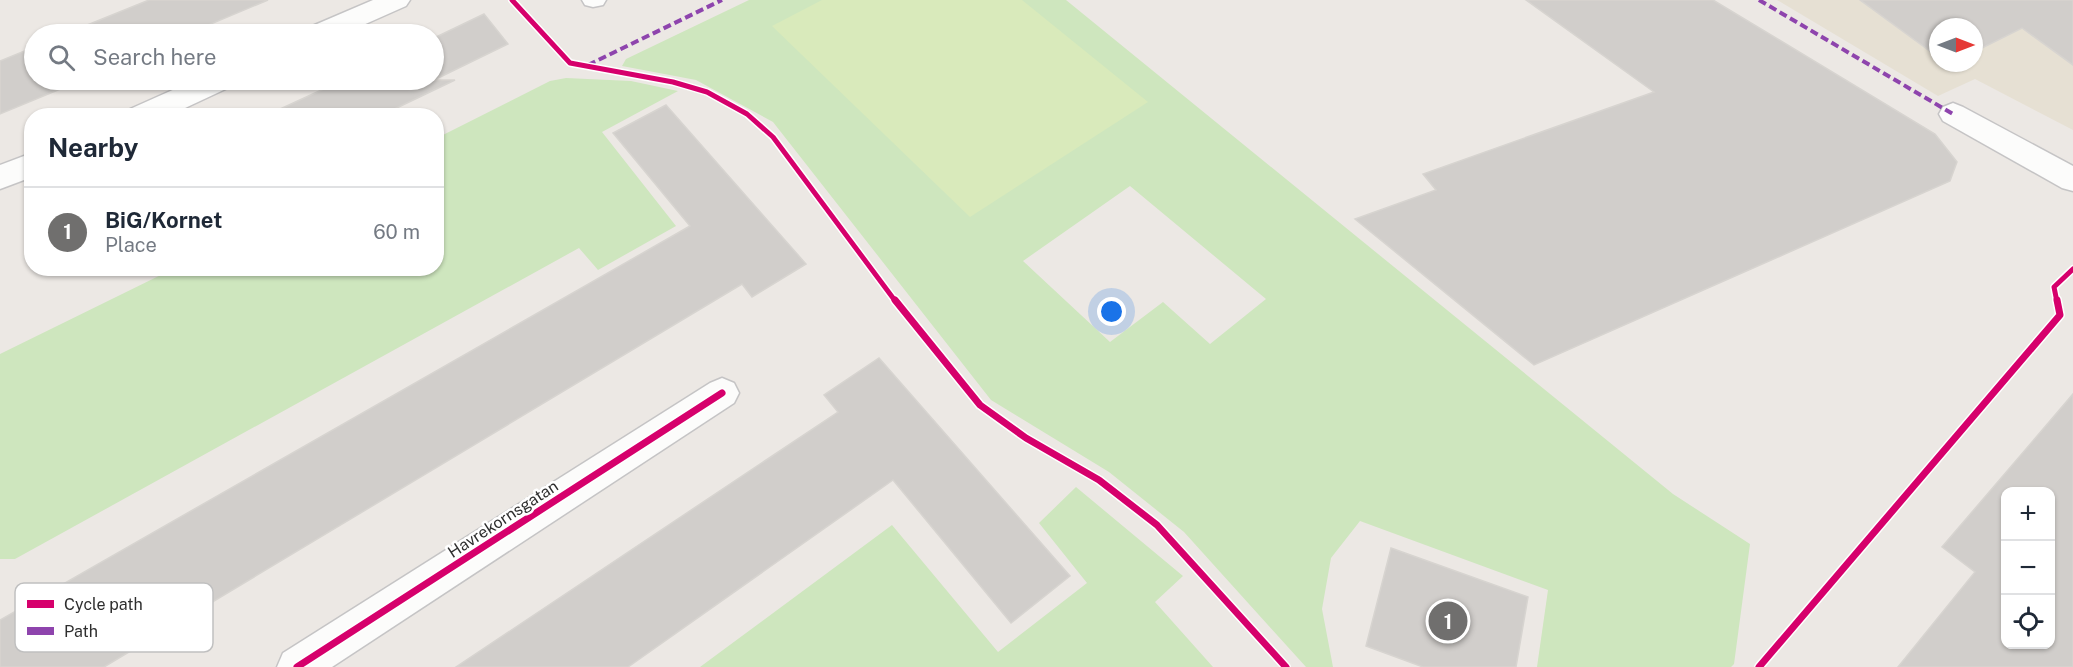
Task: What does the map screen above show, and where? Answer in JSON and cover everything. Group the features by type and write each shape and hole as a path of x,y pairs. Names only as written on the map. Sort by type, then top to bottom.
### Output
{"street":[{"path":"343,24 397,0"},
{"path":"158,108 198,90"},
{"path":"1953,114 2073,180"},
{"path":"0,178 24,168"},
{"name":"Havrekornsgatan","path":"297,667 722,393"}],"shaded area":[{"path":"1777,0 2073,0 2073,130 1975,79 1938,96"}],"green space":[{"path":"749,0 1066,0 1673,494 1750,544 1734,664 1731,667 1537,667 1548,590 1360,521 1331,558 1322,609 1333,667 1306,667 1184,532 1109,472 991,400 773,122 696,80 622,66 626,59","holes":["1130,186 1266,299 1210,344 1163,302 1110,342 1023,261"]},
{"path":"822,0 1022,0 1148,102 970,217 772,26"},
{"path":"566,78 631,81 678,91 602,132 676,226 598,270 579,248 15,559 0,559 0,354 159,276 444,276 444,134 550,81"},
{"path":"1076,487 1183,576 1155,602 1213,667 700,667 892,525 998,652 1087,583 1039,523"}],"building":[{"path":"149,0 268,0 211,24 90,24"},
{"path":"1526,0 1713,0 1935,134 1957,162 1950,181 1534,365 1355,219 1436,190 1423,174 1654,92"},
{"path":"1860,0 2073,0 2073,65 2022,28 1983,48 1983,18 1929,18 1929,50"},
{"path":"484,14 508,44 444,75 444,33"},
{"path":"24,51 24,90 58,90 0,114 0,61"},
{"path":"444,80 455,80 444,85"},
{"path":"321,90 434,90 397,108 282,108"},
{"path":"666,105 806,264 752,297 742,284 213,602 213,583 65,583 690,226 613,133"},
{"path":"879,358 1070,576 1011,623 893,480 628,667 456,667 838,412 824,395"},
{"path":"2073,394 2073,667 1898,667 1975,572 1942,547"},
{"path":"1391,548 1528,597 1516,667 1423,667 1366,646"},
{"path":"15,611 15,652 129,652 104,667 0,667 0,620"}],"marked path":[{"path":"588,65 722,0"},
{"path":"1759,0 1953,114"}],"cycle path":[{"path":"512,0 570,63 673,82 707,92 747,114 773,137 891,295 980,405 1026,438 1099,480 1157,525 1286,667"},
{"path":"1759,667 2060,315 2054,287 2073,269"},
{"path":"297,667 722,393"}],"place":[{"name":"BiG/Kornet","path":"1448,621"}]}
